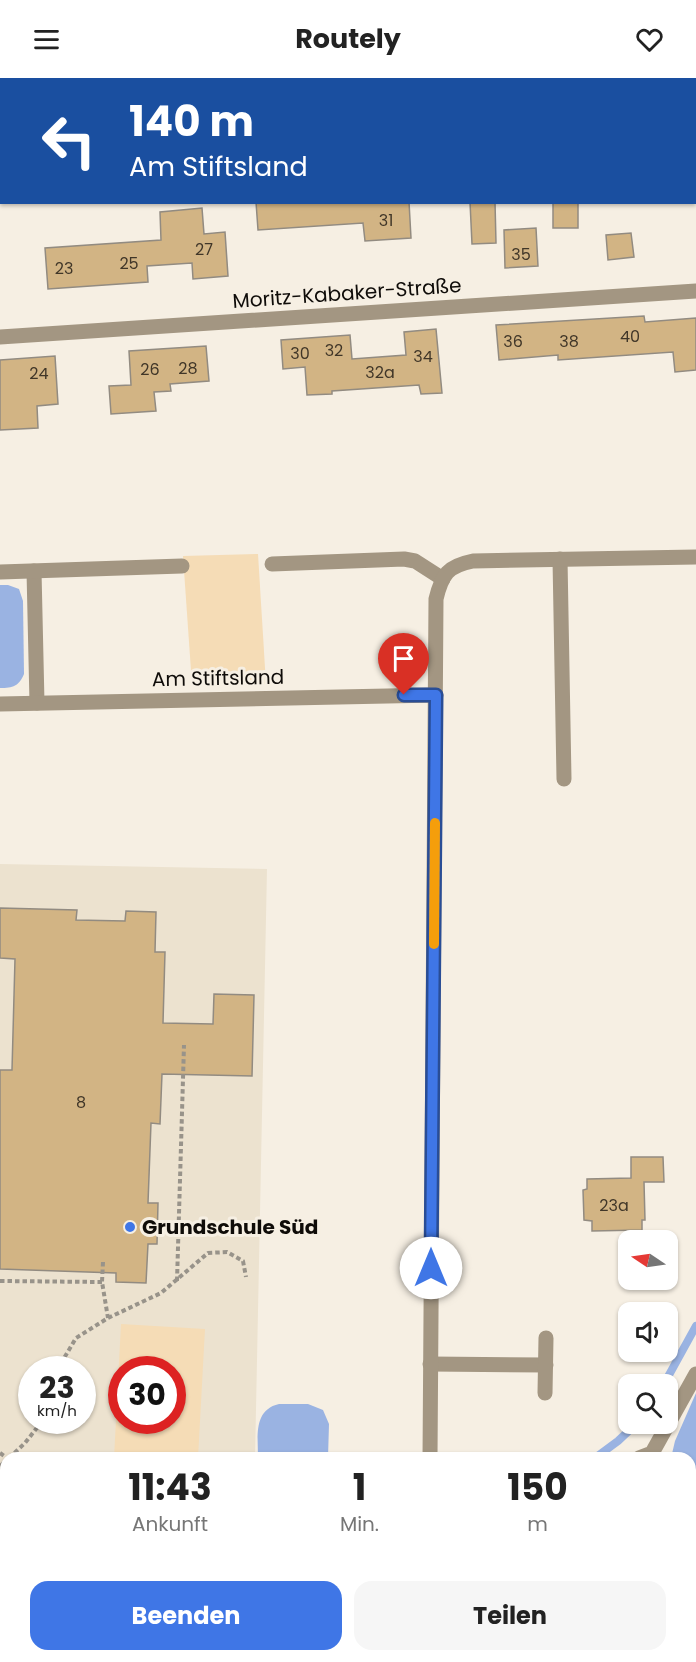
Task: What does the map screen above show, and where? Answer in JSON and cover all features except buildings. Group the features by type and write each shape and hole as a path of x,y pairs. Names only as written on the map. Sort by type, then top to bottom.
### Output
{"street":[{"name":"Moritz-Kabaker-Straße","path":"0,337 696,291"},
{"path":"430,1452 436,599 447,572 458,564 473,561 696,557"},
{"path":"272,564 404,559 414,561 443,579"},
{"path":"560,559 564,779"},
{"path":"0,572 182,566"},
{"path":"34,571 37,703"},
{"name":"Am Stiftsland","path":"0,704 436,695"},
{"path":"545,1393 546,1338"},
{"path":"430,1364 546,1365"},
{"path":"650,1452 696,1374"}],"path":[{"path":"177,1281 184,1045"},
{"path":"65,1356 76,1338 108,1318 161,1293 208,1253 227,1252 243,1261 246,1277"},
{"path":"103,1262 102,1282 108,1318"},
{"path":"0,1281 102,1282"},
{"path":"15,1452 32,1434"}],"shaded area":[{"path":"258,554 266,684 192,685 183,556"},
{"name":"Grundschule Süd","path":"0,864 267,869 255,1452 0,1452"},
{"path":"121,1324 205,1329 198,1452 114,1452 115,1434 186,1434 186,1356 119,1356"}],"water":[{"path":"0,585 19,589 23,601 24,674 20,681 9,688 0,688"},
{"path":"696,1393 696,1452 672,1452"},
{"path":"279,1404 308,1404 323,1410 329,1424 328,1452 258,1452 261,1418 271,1407"}],"waterway":[{"path":"670,1374 696,1326"},
{"path":"603,1452 625,1434"}],"slow traffic":[{"path":"434,944 435,823"}],"place":[{"name":"Grundschule Süd","path":"130,1227"}],"route":[{"path":"404,695 436,695 431,1268"}]}
